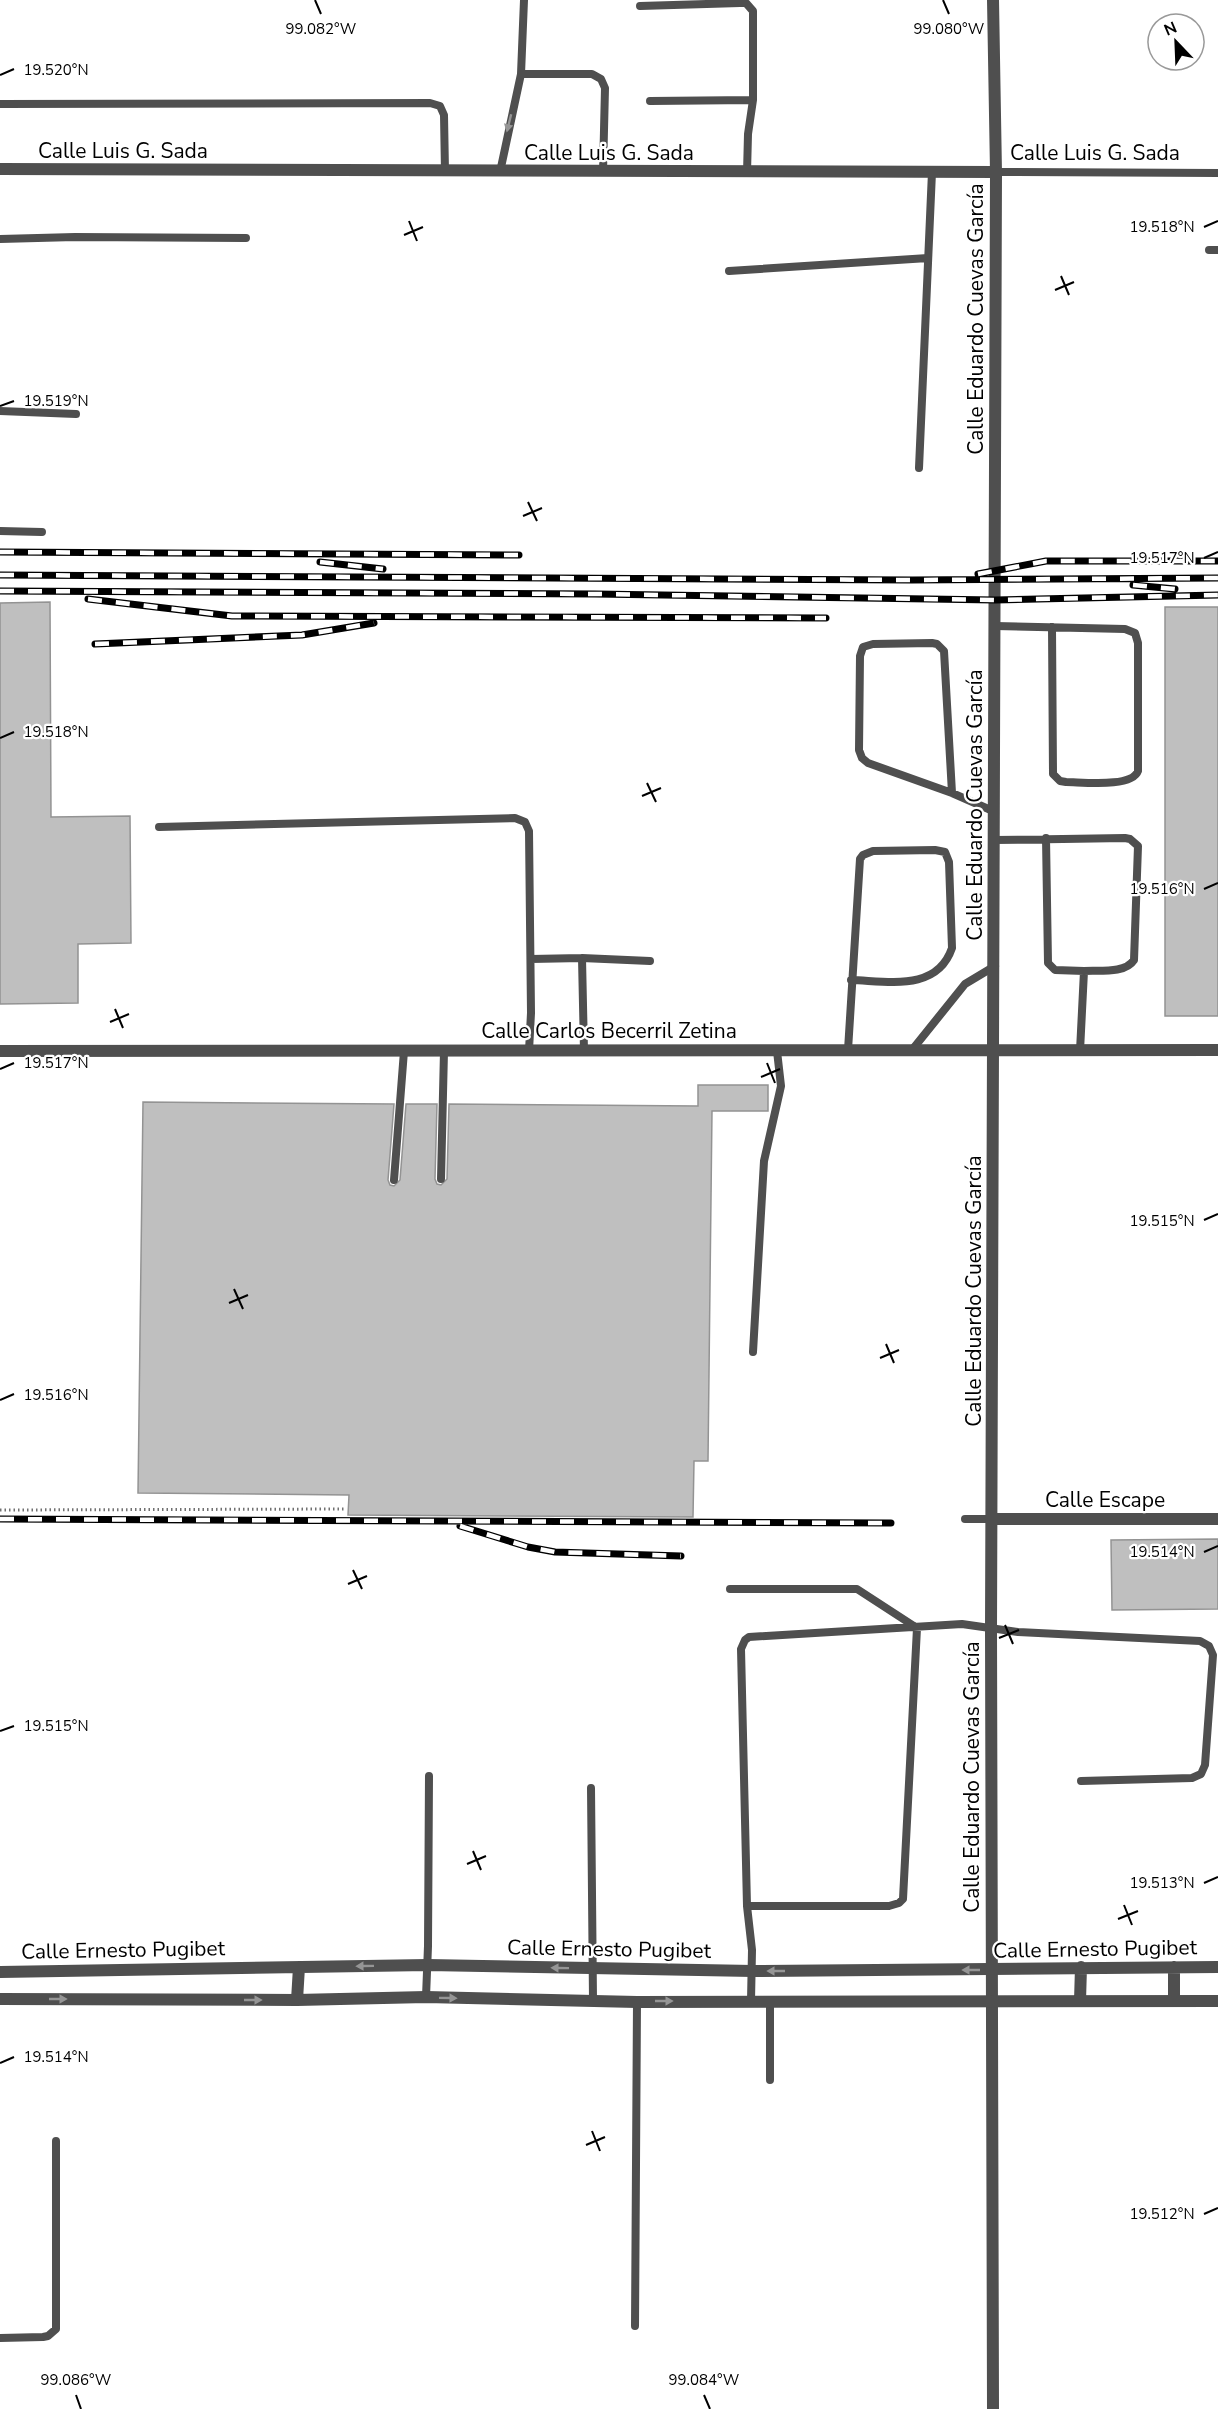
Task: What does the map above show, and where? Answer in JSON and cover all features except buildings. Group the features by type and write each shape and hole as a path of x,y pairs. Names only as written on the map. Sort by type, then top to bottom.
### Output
{"street":[{"name":"Calle Eduardo Cuevas García","path":"993,0 996,172 991,1629 993,2409"},
{"name":"Calle Luis G. Sada","path":"0,170 996,172"},
{"name":"Calle Carlos Becerril Zetina","path":"0,1051 1218,1050"},
{"name":"Calle Escape","path":"993,1520 1218,1519"},
{"name":"Calle Ernesto Pugibet","path":"0,1972 428,1965 753,1971 1218,1967"},
{"path":"297,2000 299,1966"},
{"path":"1080,2001 1081,1967"},
{"path":"1174,1967 1174,2001"},
{"path":"0,1999 297,2000 426,1997 636,2001 1218,2001"}],"lane":[{"path":"500,172 521,74 524,0"},
{"path":"640,6 740,3 750,6 754,16 753,100 748,134 747,173"},
{"path":"521,74 591,75 601,79 605,88 603,172"},
{"path":"650,101 753,100"},
{"path":"0,104 430,103 440,106 444,116 445,172"},
{"path":"919,468 932,172"},
{"name":"Calle Luis G. Sada","path":"996,172 1218,173"},
{"path":"0,239 246,238"},
{"path":"729,271 928,258"},
{"path":"0,411 76,414"},
{"path":"0,531 42,532"},
{"path":"995,626 1052,627 1125,629 1135,633 1137,638 1138,771 1134,778 1124,782 1066,782 1060,781 1053,774 1052,627"},
{"path":"952,792 944,651 941,647 932,644 873,644 863,647 860,656 859,738 862,758 868,763 952,792 993,810"},
{"path":"159,827 520,819 528,826 529,831 531,959 529,1051"},
{"path":"994,840 1046,838 1130,838 1138,846 1134,960 1131,965 1122,969 1084,971 1056,970 1048,963 1046,838"},
{"path":"848,1050 851,980 859,865 863,855 873,851 935,850 945,852 949,862 952,938 952,948 948,958 934,973 915,981 851,980"},
{"path":"531,959 582,958 650,961"},
{"path":"582,958 584,1051"},
{"path":"912,1050 964,984 995,966"},
{"path":"1080,1051 1084,971"},
{"path":"394,1180 404,1051"},
{"path":"441,1179 444,1051"},
{"path":"753,1352 764,1161 781,1086 777,1051"},
{"path":"965,1519 993,1520"},
{"path":"730,1589 857,1589 917,1628"},
{"path":"751,2001 753,1971 747,1906 741,1649 745,1640 755,1635 962,1624 991,1629 1200,1641 1209,1646 1213,1655 1205,1765 1201,1774 1192,1778 1081,1781"},
{"path":"747,1906 889,1906 903,1899 917,1628"},
{"path":"426,1997 429,1776"},
{"path":"591,1788 593,2000"},
{"path":"635,2326 636,2001"},
{"path":"770,2001 770,2080"},
{"path":"0,2338 43,2337 56,2329 56,2141"}],"path":[{"path":"0,1510 346,1509"}],"railway":[{"path":"0,552 519,555"},
{"path":"978,574 1046,561 1218,561"},
{"path":"320,562 383,569"},
{"path":"0,575 912,580 1218,578"},
{"path":"1133,585 1175,589"},
{"path":"0,591 595,594 995,600 1218,595"},
{"path":"88,599 232,616 826,618"},
{"path":"95,644 302,635 374,623"},
{"path":"0,1519 891,1523"},
{"path":"460,1526 528,1547 555,1552 681,1556"}]}
